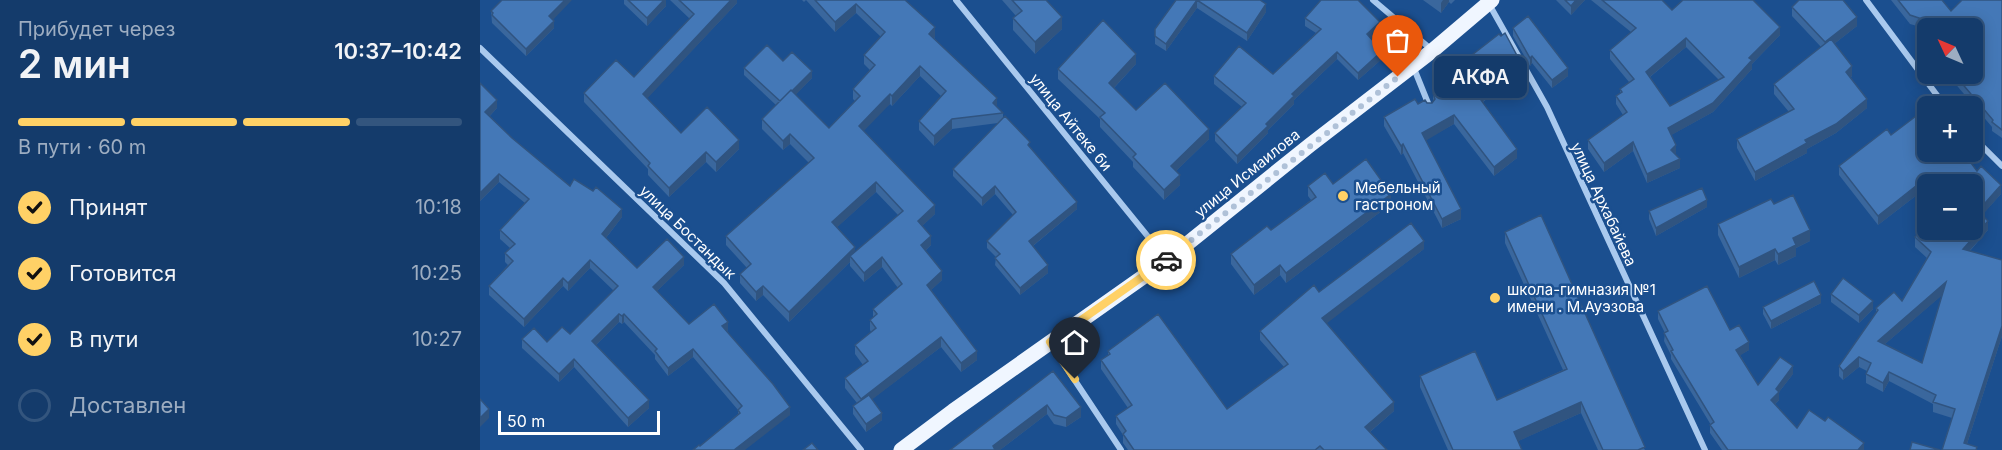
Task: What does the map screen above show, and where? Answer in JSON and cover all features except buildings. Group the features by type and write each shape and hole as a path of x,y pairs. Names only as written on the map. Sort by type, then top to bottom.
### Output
{"main road":[{"name":"улица Исмаилова","path":"901,450 1167,260 1432,51 1490,2"}],"street":[{"name":"улица Айтеке би","path":"956,0 1167,260"},
{"path":"1373,0 1432,51"},
{"path":"1866,0 1938,96"},
{"name":"улица Архабайева","path":"1490,2 1547,107 1705,450"},
{"name":"улица Бостандык","path":"480,48 724,283 861,450"},
{"path":"1413,66 1430,108"},
{"path":"1983,147 2002,166"},
{"path":"1050,342 1121,450"}],"way so far":[{"path":"1166,260 1398,77"}],"place":[{"name":"АКФА","path":"1398,77"},
{"name":"Мебельный гастроном","path":"1343,196"},
{"name":"школа-гимназия №1 имени . М.Ауэзова","path":"1495,298"}],"route":[{"path":"1075,379 1050,342 1166,260"}]}
